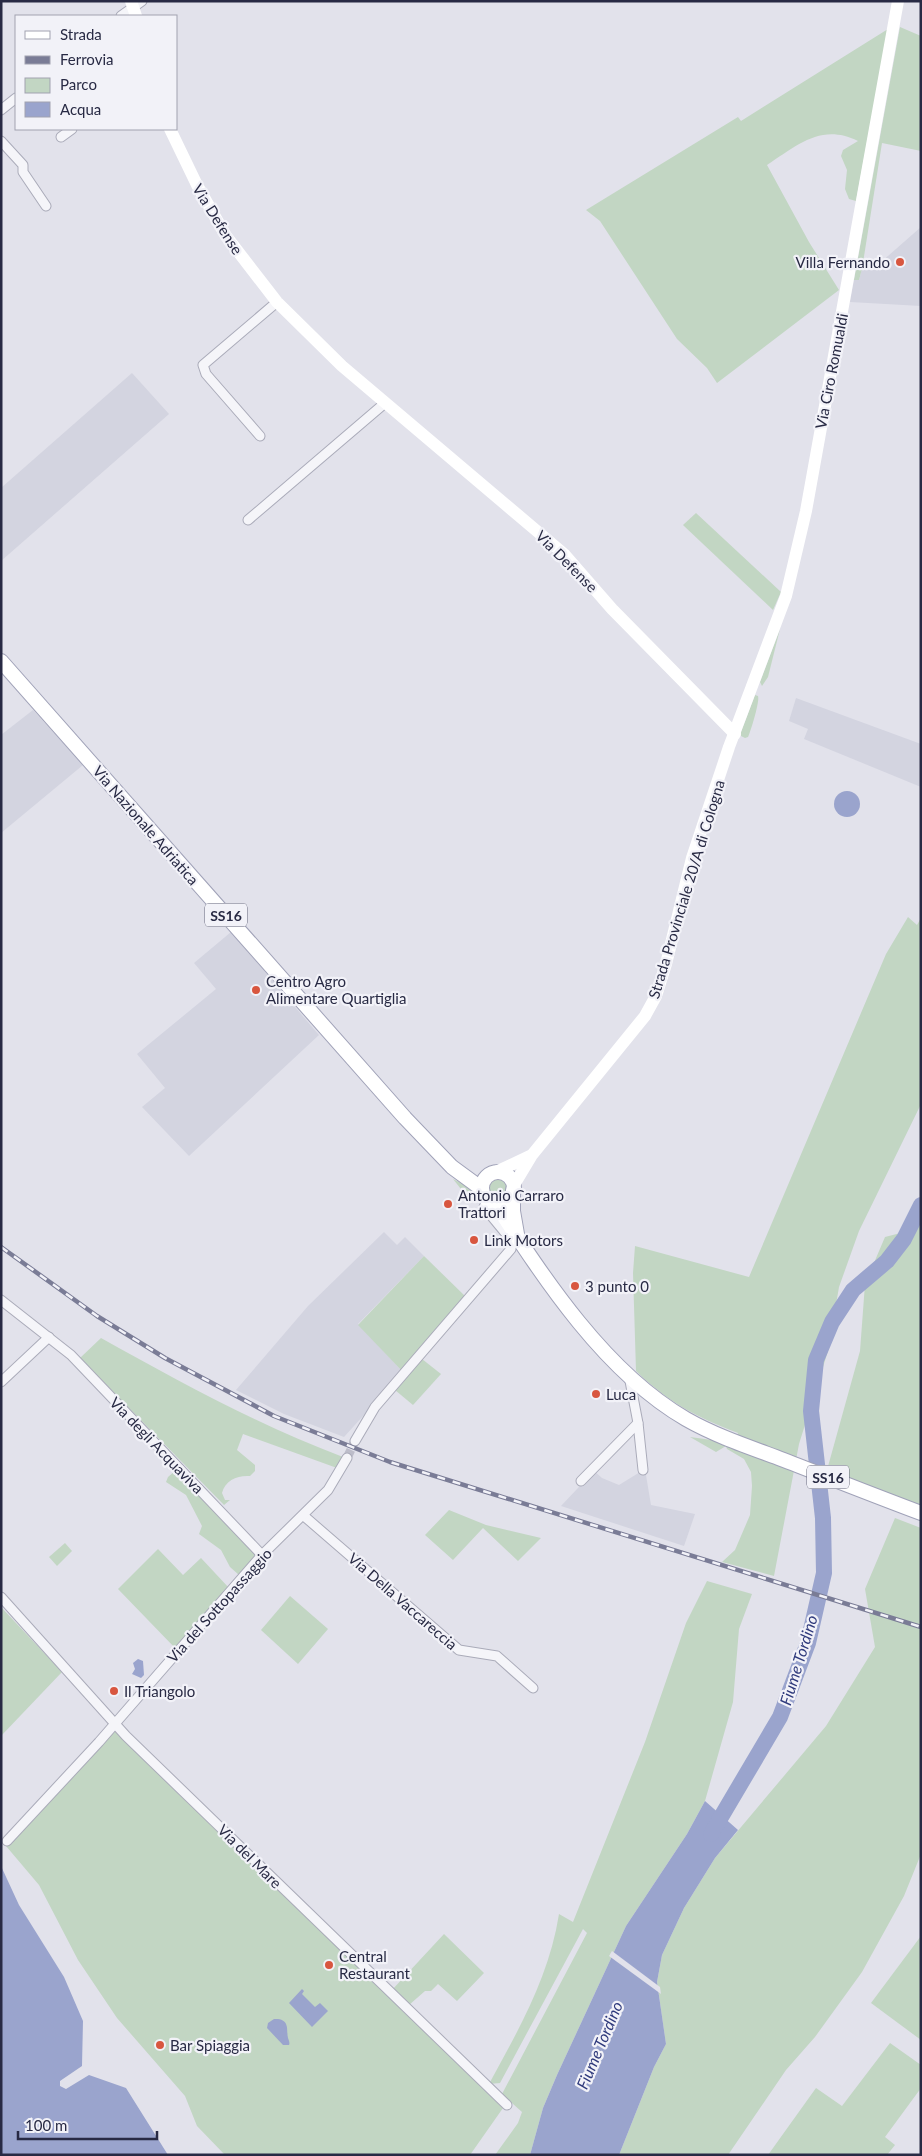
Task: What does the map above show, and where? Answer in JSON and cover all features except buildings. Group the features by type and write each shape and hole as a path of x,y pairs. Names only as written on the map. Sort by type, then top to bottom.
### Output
{"main road":[{"name":"Via Ciro Romualdi","path":"735,734 786,596 806,511 898,1"},
{"name":"Via Defense","path":"170,130 197,185 226,236 277,302 322,349 564,554 612,608 735,734"},
{"name":"Via Nazionale Adriatica","path":"1,661 405,1118 452,1167 488,1197 583,1327 633,1380 686,1419 734,1441 921,1514"},
{"name":"Strada Provinciale 20/A di Cologna","path":"514,1188 532,1155 645,1016 656,996 666,964 692,858 735,734"},
{"name":"Strada Provinciale 20/A di Cologna","path":"493,1173 532,1155"},
{"path":"452,1167 493,1173 509,1177 514,1188 507,1201 488,1197 484,1180 493,1173"},
{"name":"Via Nazionale Adriatica","path":"514,1188 514,1211 518,1239"}],"street":[{"path":"123,15 136,6"},
{"path":"1,110 15,99"},
{"path":"61,137 71,130"},
{"path":"1,141 23,165 23,172 46,206"},
{"path":"260,436 206,374 204,365 277,302"},
{"path":"248,520 385,403"},
{"path":"354,1441 375,1407 512,1249 512,1241 484,1207 488,1197"},
{"name":"Via degli Acquaviva","path":"1,1300 71,1355 262,1555"},
{"path":"1,1382 49,1337"},
{"path":"633,1380 644,1470"},
{"path":"581,1481 638,1423"},
{"name":"Via del Sottopassaggio","path":"8,1841 114,1724 262,1555 304,1516 328,1490 348,1458"},
{"name":"Via Della Vaccareccia","path":"304,1516 459,1650 497,1656 533,1688"},
{"name":"Via del Mare","path":"1,1598 114,1724 507,2105"}],"shaded area":[{"name":"Villa Fernando","path":"921,227 921,306 850,302 854,280 859,280 862,269 871,268 888,256"},
{"path":"132,373 169,414 1,561 1,488"},
{"path":"796,698 921,744 921,787 804,739 808,729 789,721"},
{"path":"33,710 83,765 1,833 1,735"},
{"path":"231,932 319,1035 189,1156 142,1107 165,1088 137,1054 216,989 194,963"},
{"path":"384,1232 397,1245 405,1237 424,1256 358,1324 403,1372 344,1437 284,1414 236,1390 308,1306"},
{"path":"645,1469 651,1505 695,1514 684,1546 561,1506 594,1471 602,1478 619,1485"}],"green space":[{"path":"900,27 921,36 921,151 882,143 862,269 859,280 854,280"},
{"path":"888,29 856,201 849,199 845,189 847,170 841,156 843,150 858,141 833,134 821,135 800,144 767,165 809,242 839,290 717,383 707,368 677,339 600,221 586,210 738,117 741,121"},
{"path":"696,513 781,592 773,610 683,525"},
{"path":"780,629 768,677 762,686 760,682"},
{"path":"755,695 758,696 757,709 748,737 745,738 741,736 741,732"},
{"path":"908,917 917,925 921,918 921,1104 859,1231 839,1287 828,1351 799,1444 774,1576 722,1562 735,1550 750,1515 751,1472 744,1459 727,1449 726,1446 716,1452 690,1437 712,1440 732,1448 738,1433 683,1408 660,1392 636,1371 633,1273 635,1246 749,1277 886,954"},
{"path":"497,1176 506,1179 509,1188 506,1197 497,1200 488,1197 485,1188 488,1179"},
{"path":"453,1179 471,1188 479,1196 472,1203"},
{"path":"921,1218 921,1507 827,1470 860,1351 865,1284 885,1237 916,1229"},
{"path":"424,1256 467,1298 403,1372 358,1325"},
{"path":"101,1338 190,1387 250,1417 311,1445 343,1457 337,1468 243,1434 237,1450 255,1465 255,1471 250,1476 241,1476 233,1479 226,1485 222,1493 225,1500 230,1500 224,1505 80,1358"},
{"path":"422,1359 441,1374 413,1405 395,1390"},
{"path":"176,1470 257,1554 239,1575 230,1567 221,1550 199,1534 202,1526 186,1495 166,1482 168,1477"},
{"path":"449,1510 486,1525 541,1538 518,1561 483,1528 453,1560 425,1535"},
{"path":"895,1518 921,1528 921,1854 904,1896 862,1972 815,2037 786,2070 728,2155 619,2155 654,2067 666,2044 657,1982 662,1955 684,1908 715,1858 826,1726 875,1647 865,1589"},
{"path":"65,1543 72,1551 57,1566 49,1557"},
{"path":"158,1549 183,1575 201,1558 229,1588 176,1649 118,1589"},
{"path":"707,1581 752,1594 739,1629 733,1702 705,1801 687,1834 626,1926 543,2108 530,2155 495,2155 518,2123 522,2112 502,2094 587,1933 583,1929 500,2083 489,2084 522,2023 540,1981 548,1959 559,1914 573,1922 645,1742 686,1623"},
{"path":"290,1596 328,1629 298,1664 261,1630"},
{"path":"1,1607 62,1672 1,1736"},
{"path":"115,1730 503,2108 470,2155 225,2155 197,2126 185,2096 117,2018 78,1960 39,1885 6,1846"},
{"path":"444,1934 484,1973 457,2001 438,1984 431,1991 425,1991 409,2005 392,1990"},
{"path":"921,1936 921,2040 871,2003"},
{"path":"890,2043 921,2065 921,2088 885,2137 895,2145 887,2155 768,2155 816,2088 842,2106"}],"water":[{"path":"847,791 856,795 860,804 856,813 847,817 838,813 834,804 838,795"},
{"path":"138,1659 143,1661 144,1675 141,1678 132,1674 135,1669 133,1663"},
{"path":"705,1801 738,1830 715,1858 684,1908 662,1955 657,1982 666,2044 654,2067 619,2155 530,2155 543,2108 626,1926 687,1834"},
{"path":"1,1866 19,1905 64,1977 83,2021 82,2066 60,2081 60,2086 66,2089 89,2075 126,2088 168,2155 1,2155"},
{"path":"302,1989 304,1991 302,1994 315,2007 320,2003 328,2011 312,2027 289,2003"},
{"path":"274,2019 279,2019 287,2025 289,2045 283,2045 267,2028 268,2023"}],"pier":[{"path":"612,1951 660,1987 661,1994 609,1956"}],"waterway":[{"name":"Fiume Tordino","path":"711,1834 780,1717 808,1643 824,1573 823,1518 811,1411 816,1360 832,1322 853,1290 887,1261 904,1239 921,1205"}],"tunnel":[{"path":"347,1458 355,1441"}],"railway":[{"path":"1,1247 97,1316 165,1358 274,1416 390,1462 921,1627"}],"place":[{"name":"Villa Fernando","path":"900,262"},
{"name":"Centro Agro Alimentare Quartiglia","path":"256,990"},
{"name":"Antonio Carraro Trattori","path":"448,1204"},
{"name":"Link Motors","path":"474,1240"},
{"name":"3 punto 0","path":"575,1286"},
{"name":"Luca","path":"596,1394"},
{"name":"Il Triangolo","path":"114,1691"},
{"name":"Central Restaurant","path":"329,1965"},
{"name":"Bar Spiaggia","path":"160,2045"}]}
